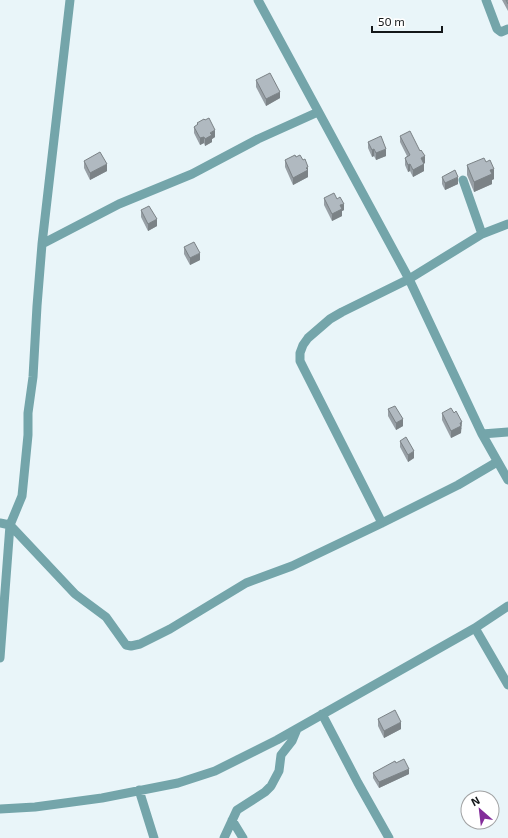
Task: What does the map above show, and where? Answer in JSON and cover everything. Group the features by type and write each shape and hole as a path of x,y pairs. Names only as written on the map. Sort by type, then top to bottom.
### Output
{"street":[{"path":"0,658 10,525 14,512 22,496 28,435 28,414 33,377 42,244 70,0"},
{"path":"258,0 409,279 482,434 508,480"},
{"path":"486,0 498,30 502,32 508,29"},
{"path":"42,244 119,204 192,174 258,139 318,112"},
{"path":"463,180 482,234"},
{"path":"382,523 300,361 300,353 303,345 308,338 330,319 409,279 482,234 508,224"},
{"path":"482,434 508,432"},
{"path":"0,523 10,525 75,594 106,617 126,645 131,646 140,644 170,628 246,583 292,566 382,523 458,486 497,462"},
{"path":"0,809 35,807 102,798 178,783 215,771 297,729 475,628 508,606"},
{"path":"475,628 508,685"},
{"path":"322,714 389,838"},
{"path":"224,838 237,810 269,789 278,771 281,755 292,742 297,729"},
{"path":"139,790 154,838"},
{"path":"232,820 243,838"}],"building":[{"path":"270,73 280,92 266,99 256,80"},
{"path":"209,118 215,130 210,133 212,135 205,139 204,137 200,138 194,127 198,124 197,123"},
{"path":"410,131 420,151 421,150 425,156 421,158 424,164 413,170 410,164 408,165 405,158 410,155 400,136"},
{"path":"381,136 386,149 376,153 374,149 372,150 368,142"},
{"path":"100,152 107,164 90,173 84,161"},
{"path":"295,155 296,157 300,155 303,160 305,159 308,167 306,168 308,170 293,178 285,160"},
{"path":"484,158 486,162 490,160 494,169 490,170 492,174 474,182 467,165"},
{"path":"455,170 458,177 445,183 442,177"},
{"path":"334,193 337,199 340,197 344,204 340,205 342,209 332,214 324,198"},
{"path":"149,206 157,219 148,224 141,210"},
{"path":"194,242 200,253 190,258 184,247"},
{"path":"395,406 403,419 396,423 388,409"},
{"path":"451,408 454,413 456,411 462,422 460,423 461,426 451,431 442,413"},
{"path":"406,437 414,451 408,455 400,441"},
{"path":"395,710 401,722 384,731 378,719"},
{"path":"404,759 409,769 379,782 373,773 395,761 396,763"}]}
